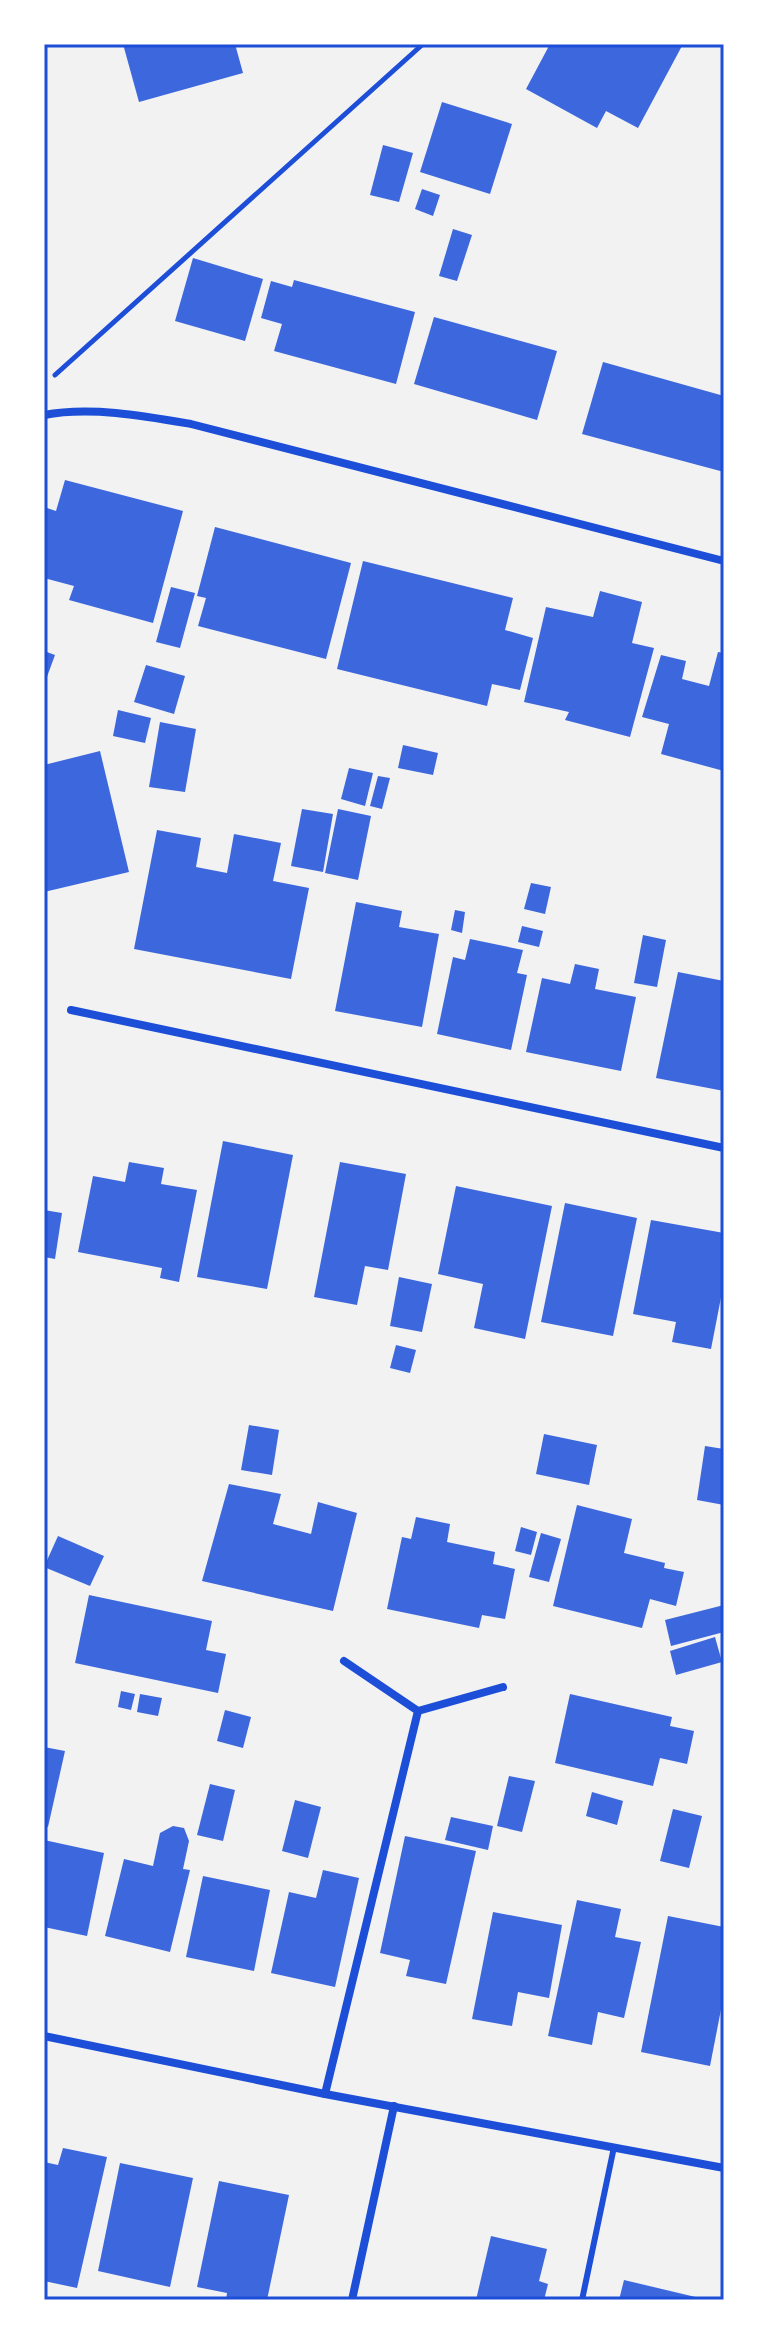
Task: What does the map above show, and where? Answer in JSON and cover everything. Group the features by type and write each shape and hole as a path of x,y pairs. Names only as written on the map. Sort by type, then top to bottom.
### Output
{"street":[{"path":"44,415 62,411 141,416 191,424 724,561"},
{"path":"71,1010 724,1148"},
{"path":"344,1661 418,1711 503,1687"},
{"path":"325,2094 418,1711"},
{"path":"44,2036 325,2094 724,2168"},
{"path":"352,2300 394,2106"}],"lane":[{"path":"582,2300 614,2147"}],"path":[{"path":"44,385 423,44"}],"building":[{"path":"123,44 235,44 243,73 139,102"},
{"path":"550,44 683,44 638,128 606,111 597,128 526,89"},
{"path":"442,102 512,124 490,194 420,172"},
{"path":"383,145 413,153 399,202 370,195"},
{"path":"422,189 440,195 433,216 415,209"},
{"path":"453,229 472,235 457,281 439,276"},
{"path":"193,258 263,279 245,341 175,321"},
{"path":"294,280 415,312 396,384 274,351 282,324 261,318 271,281 292,287"},
{"path":"434,317 557,351 537,420 414,384"},
{"path":"603,362 724,396 724,472 582,434"},
{"path":"65,480 183,511 153,623 69,600 74,586 44,578 44,507 56,511"},
{"path":"215,527 351,563 326,659 198,626 206,598 197,596"},
{"path":"363,561 513,598 505,630 533,638 520,690 492,684 487,706 337,669"},
{"path":"171,587 195,593 180,648 156,642"},
{"path":"600,591 642,602 632,643 654,648 630,737 565,720 569,712 524,702 546,607 593,617"},
{"path":"44,651 55,655 44,685"},
{"path":"718,652 724,653 724,771 661,754 669,724 642,717 661,655 686,661 682,679 709,686"},
{"path":"146,665 185,676 174,714 134,702"},
{"path":"118,710 151,718 145,743 113,736"},
{"path":"160,722 196,729 185,792 149,787"},
{"path":"403,745 438,753 433,775 398,768"},
{"path":"100,751 129,872 44,892 44,765"},
{"path":"349,768 373,773 365,806 341,799"},
{"path":"378,776 390,778 382,809 370,806"},
{"path":"302,809 333,814 323,872 291,866"},
{"path":"338,809 371,816 358,880 325,873"},
{"path":"157,830 201,838 196,867 227,873 234,834 281,843 273,881 309,888 291,979 134,949"},
{"path":"531,883 551,887 545,914 524,909"},
{"path":"356,902 402,911 399,927 439,934 422,1027 335,1011"},
{"path":"455,910 465,912 462,933 451,930"},
{"path":"522,926 543,931 539,947 518,942"},
{"path":"643,935 666,940 657,987 634,983"},
{"path":"470,939 523,950 517,973 527,975 511,1050 437,1034 453,957 465,960"},
{"path":"575,964 599,969 595,989 636,997 621,1071 526,1052 542,978 570,984"},
{"path":"678,972 724,981 724,1091 656,1078"},
{"path":"223,1141 293,1155 267,1289 197,1277"},
{"path":"129,1162 164,1168 161,1184 197,1190 179,1282 160,1278 162,1268 78,1252 93,1176 125,1182"},
{"path":"340,1162 406,1174 388,1270 365,1266 357,1305 314,1297"},
{"path":"456,1186 552,1206 525,1339 474,1328 483,1284 438,1274"},
{"path":"565,1203 637,1218 613,1336 541,1322"},
{"path":"44,1210 62,1213 55,1259 44,1257"},
{"path":"651,1220 724,1233 724,1282 711,1349 672,1342 676,1322 633,1314"},
{"path":"399,1277 432,1284 422,1332 390,1326"},
{"path":"396,1345 416,1350 410,1373 390,1368"},
{"path":"249,1425 279,1430 272,1475 241,1470"},
{"path":"544,1434 597,1445 589,1485 536,1474"},
{"path":"705,1446 724,1449 724,1505 697,1500"},
{"path":"229,1484 281,1494 273,1524 311,1534 318,1502 357,1513 333,1611 202,1581"},
{"path":"577,1505 632,1519 624,1553 665,1563 664,1568 684,1572 676,1606 650,1599 642,1628 553,1606"},
{"path":"416,1517 450,1524 447,1542 495,1552 493,1564 515,1569 505,1619 482,1615 479,1628 387,1609 402,1537 411,1539"},
{"path":"521,1527 537,1532 531,1555 515,1551"},
{"path":"541,1533 561,1539 549,1582 529,1577"},
{"path":"58,1536 104,1556 90,1586 44,1567"},
{"path":"89,1595 212,1621 206,1650 226,1654 218,1693 75,1663"},
{"path":"724,1605 724,1632 671,1646 665,1620"},
{"path":"715,1637 722,1662 676,1675 670,1651"},
{"path":"121,1691 135,1694 131,1710 118,1707"},
{"path":"140,1694 162,1698 158,1716 137,1712"},
{"path":"570,1694 672,1717 670,1726 694,1731 687,1764 660,1758 653,1786 555,1763"},
{"path":"225,1710 251,1717 243,1748 217,1741"},
{"path":"44,1747 65,1751 48,1827 44,1826"},
{"path":"509,1776 535,1781 522,1832 497,1826"},
{"path":"210,1784 235,1790 223,1841 197,1835"},
{"path":"592,1792 623,1801 617,1825 586,1816"},
{"path":"295,1800 321,1807 308,1858 282,1851"},
{"path":"673,1809 702,1816 689,1868 660,1861"},
{"path":"451,1817 493,1826 488,1850 445,1840"},
{"path":"173,1826 184,1828 189,1841 183,1869 190,1870 170,1952 105,1936 124,1859 153,1866 160,1833"},
{"path":"405,1836 476,1851 446,1984 406,1976 410,1960 380,1953"},
{"path":"44,1840 104,1853 87,1936 44,1927"},
{"path":"323,1870 359,1878 335,1987 271,1973 289,1892 316,1898"},
{"path":"203,1876 270,1890 254,1971 186,1957"},
{"path":"577,1900 621,1909 615,1937 641,1942 624,2018 598,2012 592,2045 548,2036"},
{"path":"493,1912 562,1925 549,1998 518,1992 512,2026 472,2019"},
{"path":"668,1916 724,1927 724,1994 710,2066 641,2052"},
{"path":"63,2148 107,2157 77,2288 44,2281 44,2162 58,2165"},
{"path":"120,2163 193,2178 170,2287 98,2271"},
{"path":"219,2181 289,2195 267,2300 226,2300 227,2293 197,2287"},
{"path":"491,2236 547,2249 539,2281 548,2284 544,2300 476,2300"},
{"path":"624,2280 704,2299 704,2300 619,2300"}]}
